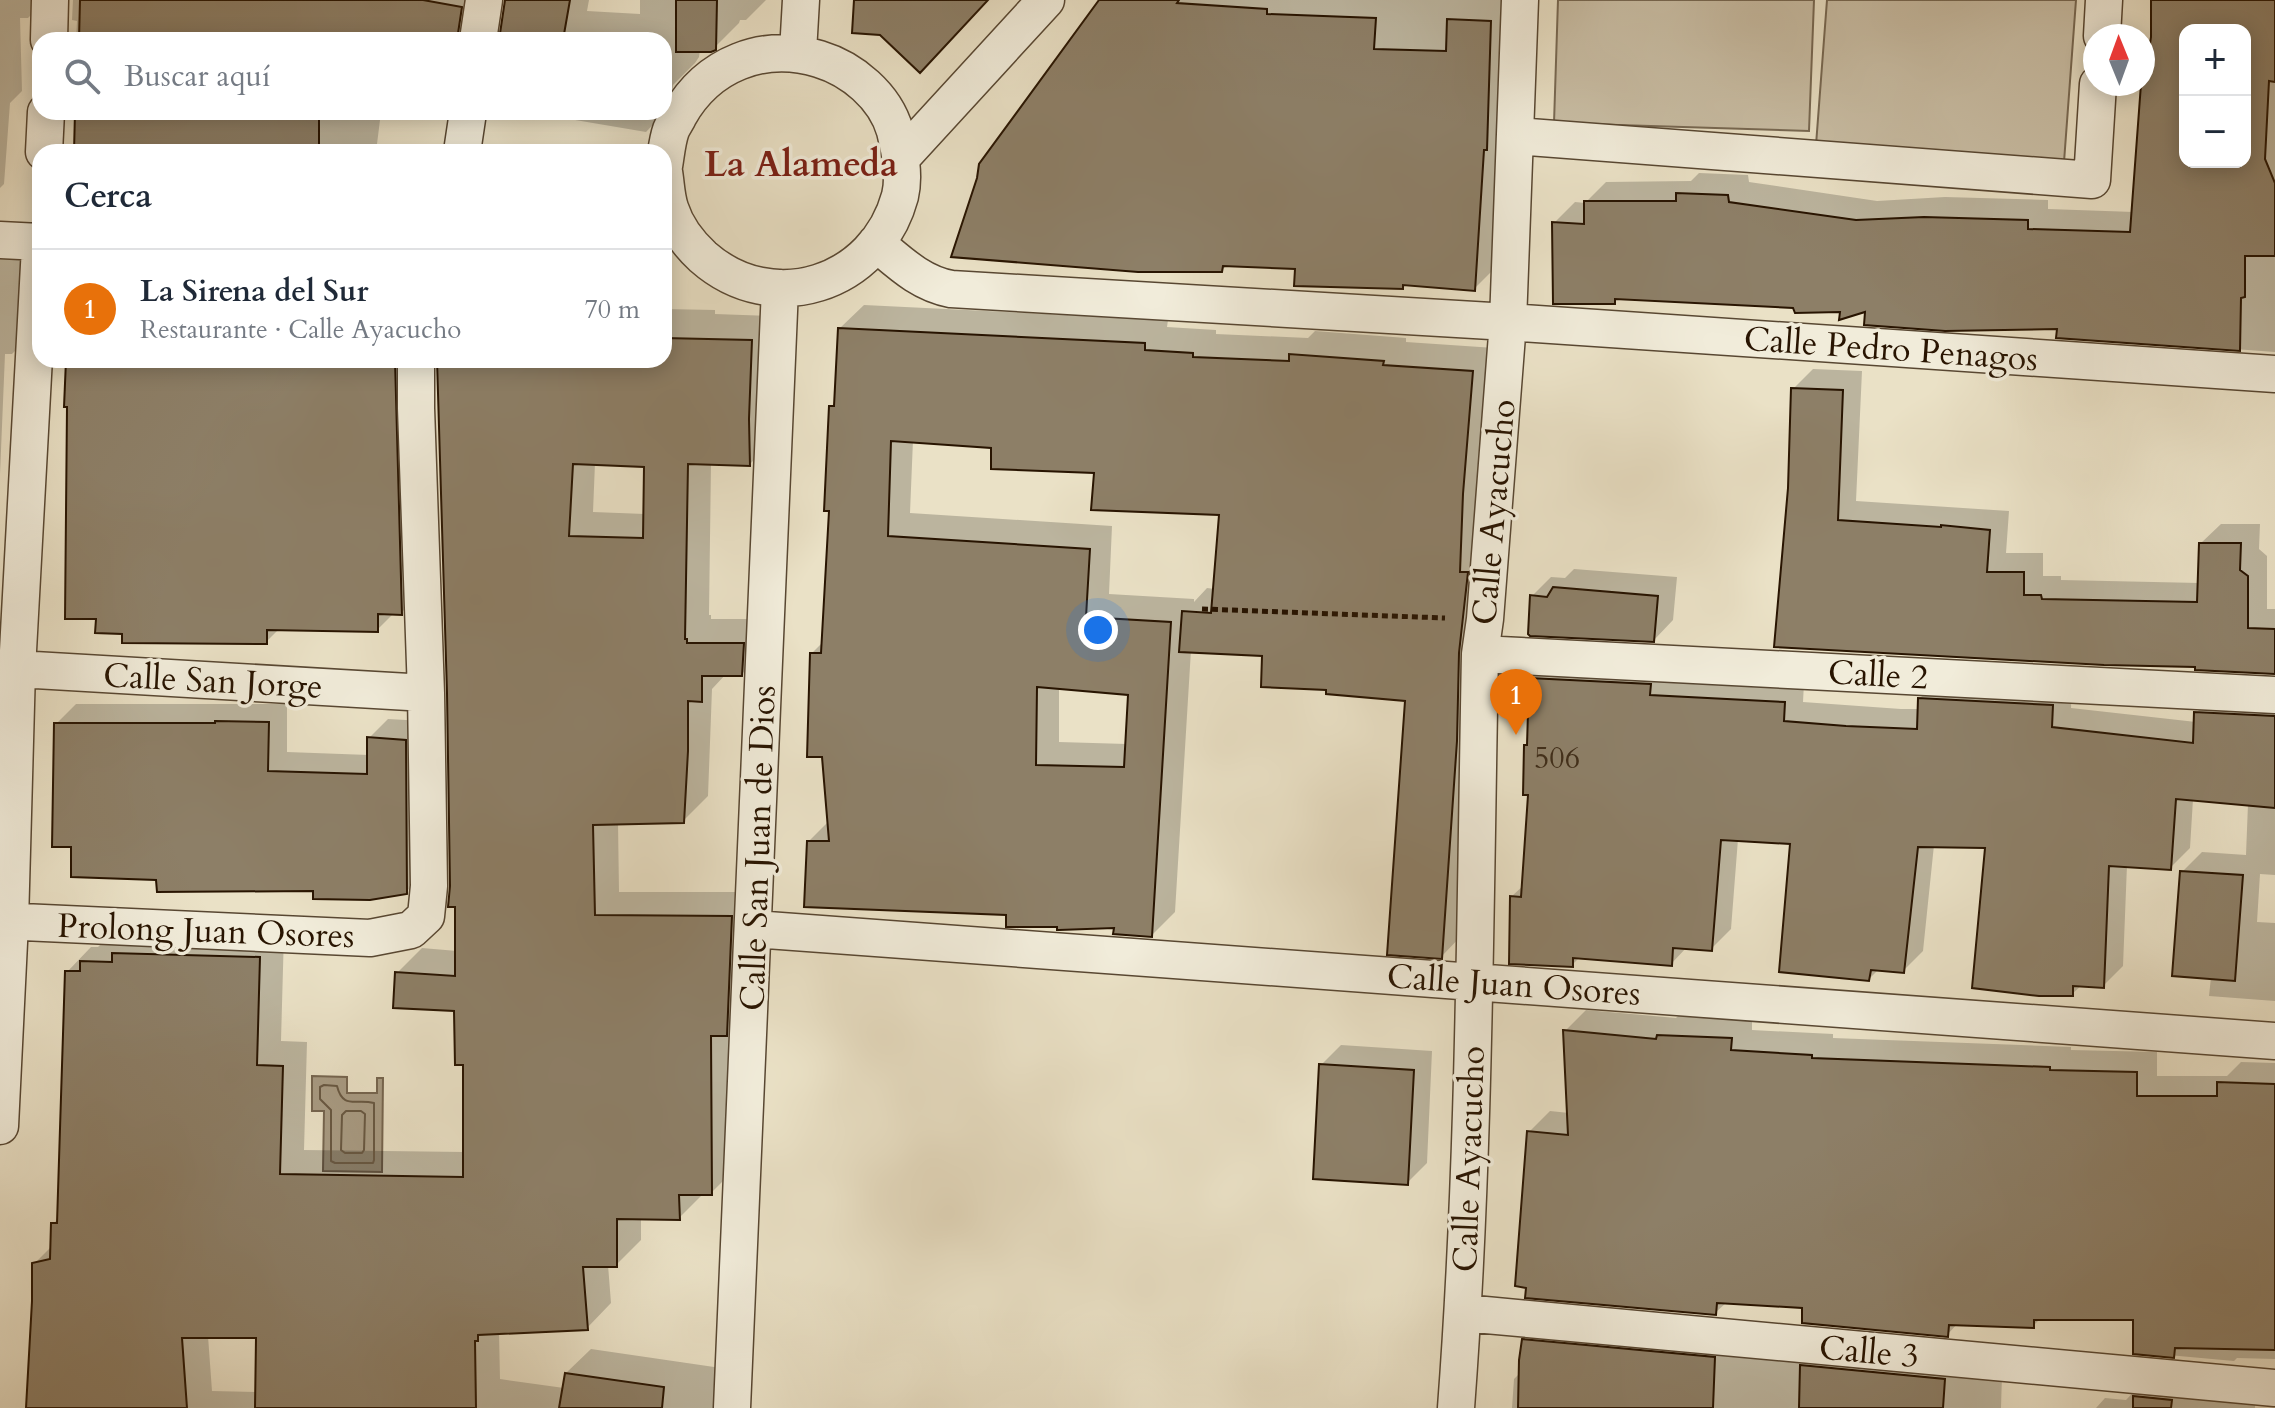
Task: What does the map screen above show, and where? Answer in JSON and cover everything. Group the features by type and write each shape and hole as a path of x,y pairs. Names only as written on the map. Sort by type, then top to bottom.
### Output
{"street":[{"path":"49,32 50,0"},
{"path":"479,32 484,0"},
{"path":"798,52 801,0"},
{"path":"902,157 1046,0"},
{"name":"Calle Ayacucho","path":"1456,1408 1464,1313 1483,636 1508,322 1520,0"},
{"path":"2103,24 2104,0"},
{"path":"668,144 671,130 691,95 721,69 758,55 798,52 836,64 868,87 891,119 902,157 900,194 887,229 863,259 832,279 795,289 755,286 676,248 672,222"},
{"path":"1516,136 2092,180 2097,96"},
{"path":"44,144 46,120"},
{"path":"463,144 467,120"},
{"path":"0,240 32,243"},
{"name":"Calle Pedro Penagos","path":"876,243 915,275 933,285 951,289 1508,322 2275,374"},
{"name":"Calle San Juan de Dios","path":"732,1408 780,288"},
{"path":"0,1126 9,669 32,354"},
{"path":"416,368 426,693"},
{"name":"Calle 2","path":"1483,636 2275,695"},
{"name":"Calle San Jorge","path":"9,669 426,693"},
{"name":"Prolong Juan Osores","path":"5,922 370,938 411,930 426,916 429,886 426,693"},
{"name":"Calle Juan Osores","path":"753,929 2275,1041"},
{"name":"Calle 3","path":"1464,1313 2275,1388"}],"path":[{"path":"1202,609 1483,636"}],"shaded area":[{"path":"1558,0 1814,0 1809,131 1554,123"},
{"path":"1827,0 2076,0 2064,162 1816,145"}],"water":[{"path":"312,1076 347,1077 347,1093 377,1093 377,1078 383,1078 382,1172 323,1171 324,1111 312,1111"}],"building":[{"path":"80,0 423,0 462,7 458,32 79,32"},
{"path":"505,0 570,0 564,32 500,32"},
{"path":"676,0 717,0 716,50 676,52"},
{"path":"854,0 988,0 920,73 880,35 852,33"},
{"path":"1099,0 1179,0 1177,3 1267,9 1267,14 1376,18 1374,49 1446,51 1447,19 1491,21 1487,150 1484,150 1475,291 1403,285 1403,289 1294,286 1295,269 1223,266 1222,272 1138,272 951,257 979,164"},
{"path":"2151,0 2275,0 2275,82 2269,81 2265,159 2275,183 2275,256 2245,256 2240,351 2056,338 2057,329 1945,331 1864,325 1865,312 1839,320 1840,312 1795,313 1793,308 1615,299 1615,304 1553,304 1552,222 1584,224 1584,201 1676,201 1676,193 1728,195 1729,202 1856,220 1924,217 2028,220 2028,229 2130,232 2140,96 2155,96 2155,24 2151,24"},
{"path":"75,120 319,120 319,144 74,144"},
{"path":"838,328 1145,343 1145,350 1193,353 1193,357 1289,361 1289,354 1473,371 1460,572 1468,572 1459,653 1457,741 1442,959 1387,955 1405,701 1326,694 1326,690 1261,687 1262,656 1179,652 1182,611 1211,613 1219,515 1091,510 1094,473 991,469 991,448 891,441 888,536 1090,549 1086,617 1171,622 1152,937 1113,934 1114,928 1057,930 1057,927 1006,927 1006,915 804,907 807,841 829,841 822,757 807,757 810,653 821,653 829,511 824,511 829,406 834,406","holes":["1037,687 1128,695 1124,767 1036,765"]},
{"path":"672,338 752,340 750,466 688,464 685,639 687,643 744,643 742,676 702,676 702,702 688,701 684,823 593,825 595,915 732,916 727,1036 711,1036 712,1195 679,1195 680,1220 617,1219 617,1267 583,1267 588,1330 478,1335 478,1341 475,1341 476,1408 255,1408 256,1338 182,1338 187,1408 26,1408 32,1263 50,1259 51,1223 57,1223 65,971 80,971 80,961 112,962 112,953 260,957 257,1065 283,1066 280,1174 463,1177 463,1065 455,1065 454,1011 393,1008 395,972 455,976 455,907 448,907 447,693 437,368 672,368","holes":["573,464 644,467 643,538 569,536"]},
{"path":"66,368 395,368 402,615 378,614 378,632 267,630 267,644 122,643 122,634 95,633 96,619 65,619 67,407 64,407"},
{"path":"1791,388 1843,390 1838,520 1990,530 1987,572 2024,572 2024,595 2041,595 2042,599 2197,602 2199,543 2241,543 2240,570 2248,576 2248,628 2275,629 2275,674 2195,670 2195,667 1774,647 1788,488"},
{"path":"1553,587 1658,596 1654,642 1530,636 1530,595 1547,597"},
{"path":"1529,678 1651,684 1650,695 1785,702 1784,721 1846,726 1917,729 1918,698 2053,705 2052,727 2193,743 2194,712 2275,716 2275,808 2176,799 2171,870 2109,866 2104,988 2073,986 2073,996 2039,996 1972,988 1985,848 1918,847 1904,973 1871,970 1869,981 1779,972 1790,844 1721,840 1712,951 1673,948 1672,966 1573,958 1573,967 1509,964 1510,896 1521,897 1528,795 1523,795"},
{"path":"269,722 268,771 367,774 367,737 406,740 407,894 370,900 313,899 313,891 157,892 156,880 71,877 71,847 52,847 54,723"},
{"path":"2180,871 2243,875 2235,981 2172,976"},
{"path":"1563,1030 1656,1039 1657,1035 1732,1038 1731,1050 1812,1055 1812,1058 2137,1072 2137,1096 2217,1096 2217,1082 2275,1084 2275,1350 2175,1348 2174,1358 2133,1354 2133,1320 2034,1320 2034,1328 1949,1325 1948,1337 1802,1323 1802,1308 1717,1303 1716,1315 1525,1298 1526,1288 1515,1286 1527,1131 1568,1135"},
{"path":"1319,1064 1414,1070 1408,1185 1313,1179"},
{"path":"1522,1339 1715,1357 1713,1408 1518,1408"},
{"path":"1800,1365 1945,1379 1943,1408 1799,1408"},
{"path":"565,1373 664,1387 662,1408 559,1408"},
{"path":"2133,1396 2172,1400 2171,1408 2133,1408"}],"place":[{"name":"La Sirena del Sur","path":"1516,735"}],"district":[{"name":"La Alameda","path":"801,163"}]}
